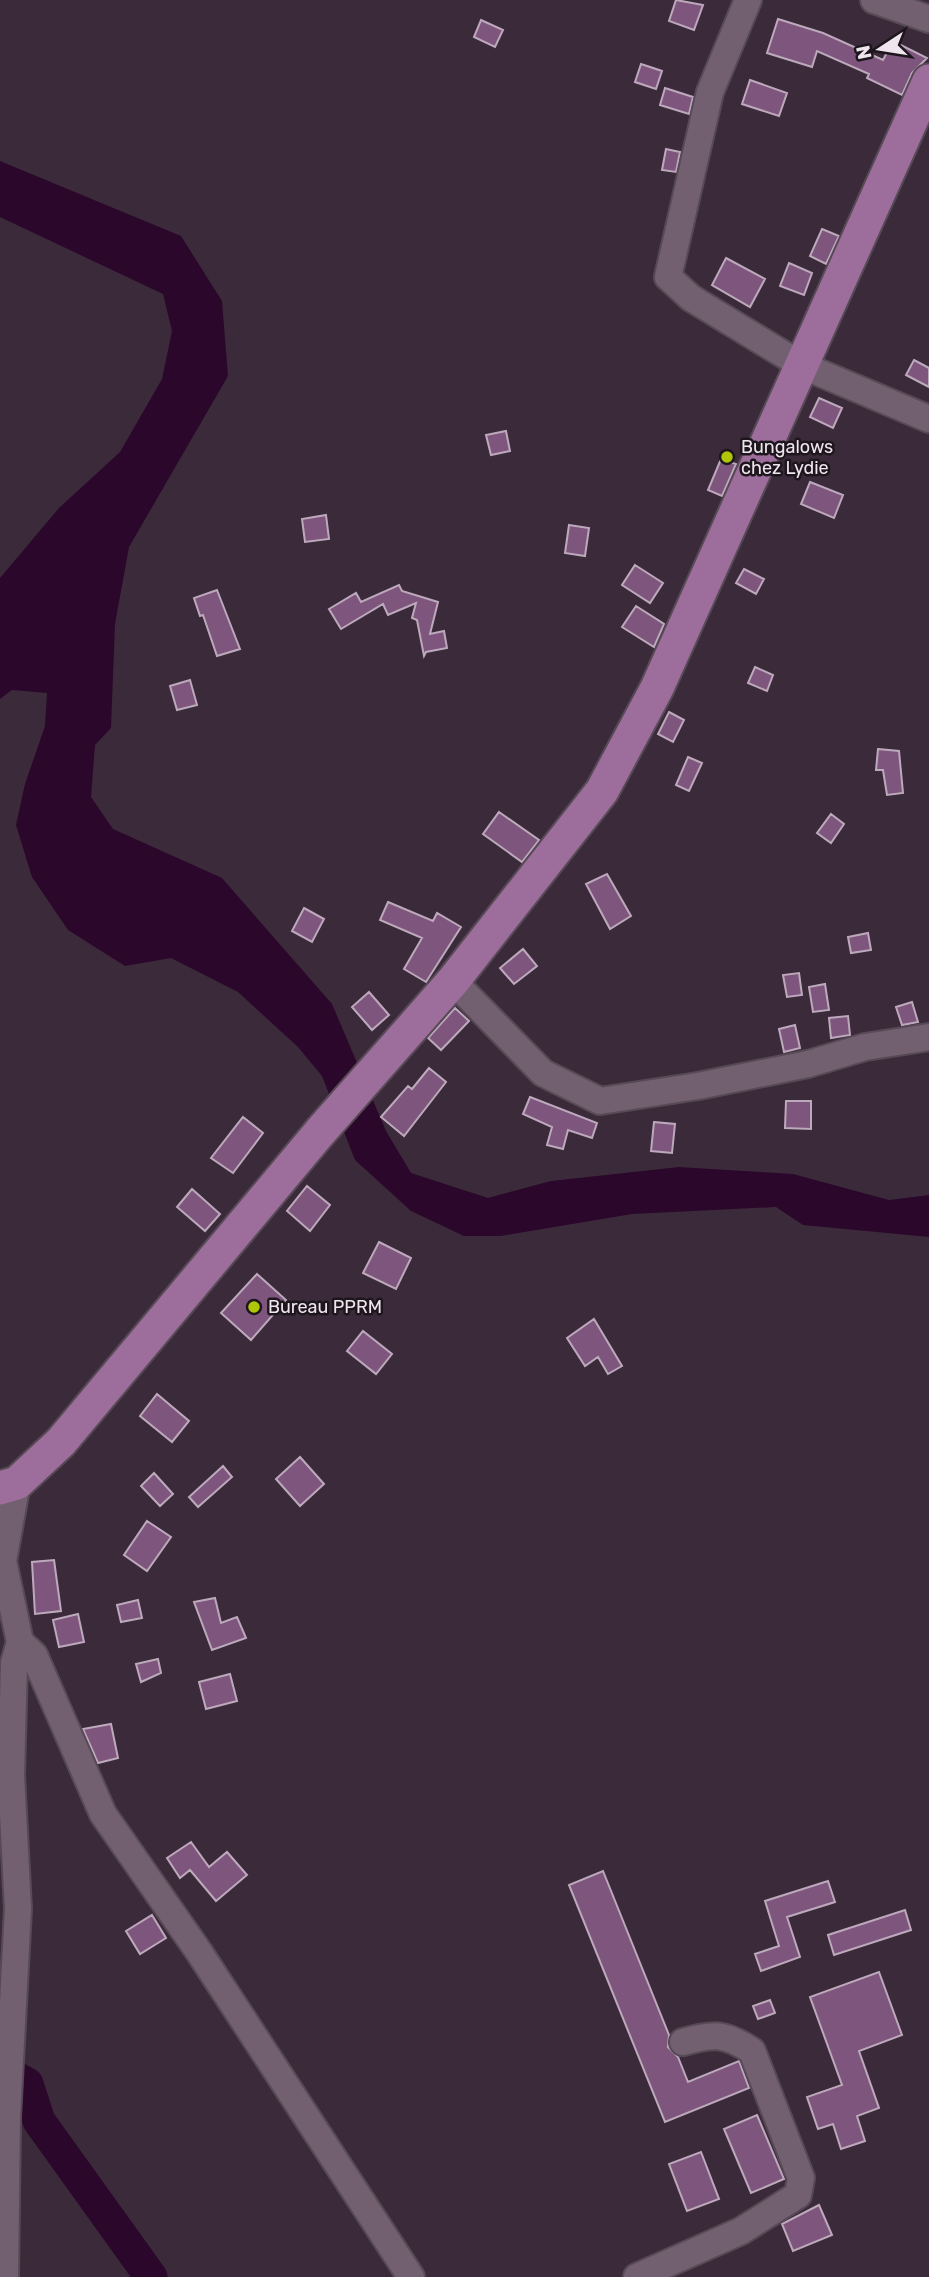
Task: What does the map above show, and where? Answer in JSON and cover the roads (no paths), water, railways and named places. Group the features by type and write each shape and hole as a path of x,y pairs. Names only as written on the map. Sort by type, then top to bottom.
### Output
{"main road":[{"path":"9,1485 61,1442 320,1132 453,981 601,791 657,688 929,80"}],"street":[{"path":"748,0 710,92 668,276 691,298 801,365 929,419"},
{"path":"874,0 929,19"},
{"path":"453,981 542,1073 600,1101 698,1086 808,1064 865,1047 929,1037"},
{"path":"5,2277 7,2117 18,1909 11,1775 14,1663 20,1642 1,1560 9,1485"},
{"path":"20,1642 34,1655 103,1814 200,1952 411,2277"},
{"path":"637,2277 741,2231 798,2195 801,2178 752,2051 733,2039 709,2034 683,2042"}],"waterway":[{"path":"0,2069 27,2084 39,2121 151,2277"}],"place":[{"name":"Bungalows chez Lydie","path":"727,457"},
{"name":"Bureau PPRM","path":"254,1307"}]}
